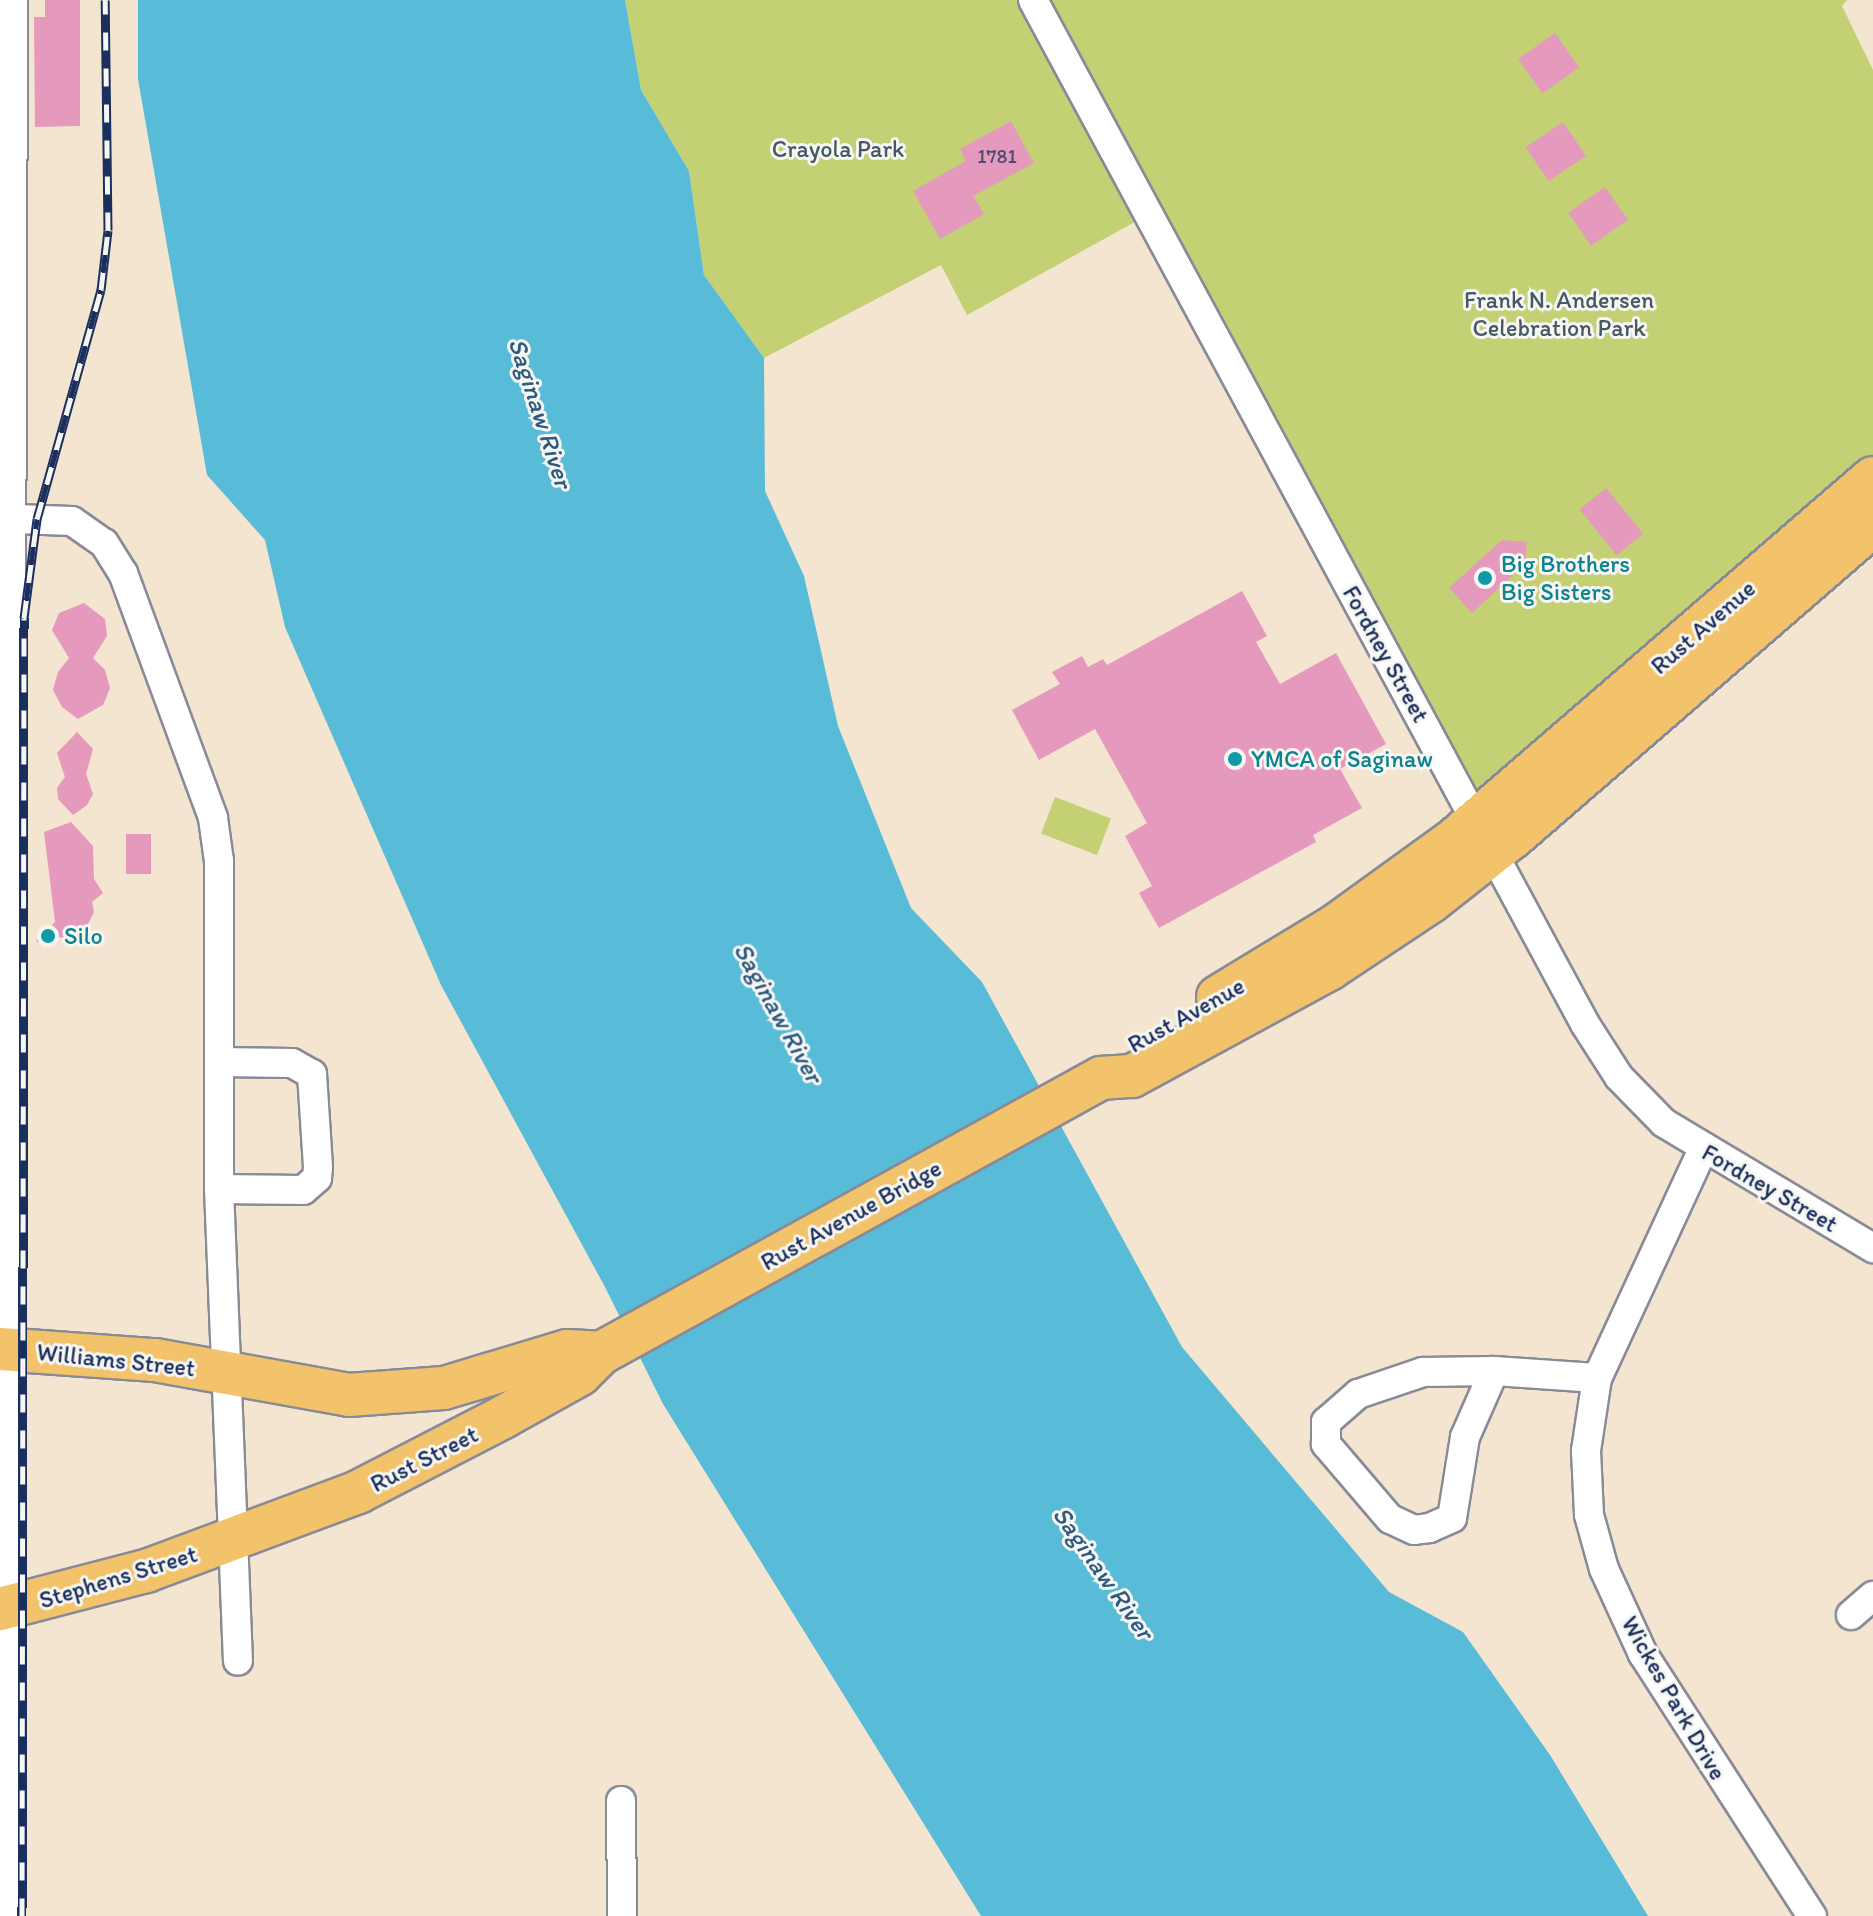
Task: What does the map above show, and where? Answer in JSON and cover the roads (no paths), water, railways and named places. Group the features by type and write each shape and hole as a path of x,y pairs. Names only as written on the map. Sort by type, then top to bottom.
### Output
{"highway":[{"name":"Rust Avenue","path":"1486,837 1873,478"},
{"name":"Rust Avenue","path":"1101,1078 1132,1076 1329,969 1486,837 1873,525"},
{"name":"Rust Avenue Bridge","path":"601,1353 1101,1078"},
{"name":"Williams Street","path":"4,1349 155,1360 349,1395 410,1393 506,1374 567,1351 601,1353"},
{"name":"Rust Street","path":"234,1541 427,1458 580,1374 601,1353"},
{"name":"Stephens Street","path":"4,1608 97,1587 234,1541"}],"street":[{"path":"7,1916 4,797 15,519 6,237 13,0"},
{"name":"Fordney Street","path":"1033,0 1619,1077 1642,1106 1703,1149 1873,1248"},
{"path":"15,519 72,521 104,543 123,573 206,790 219,861 219,1189 231,1376 238,1661"},
{"path":"219,1062 292,1063 312,1074 318,1167 317,1178 303,1190 219,1189"},
{"name":"Wickes Park Drive","path":"1703,1149 1597,1378 1585,1486 1604,1569 1643,1654 1812,1916"},
{"path":"1494,1371 1465,1437 1452,1518 1430,1528 1414,1530 1390,1519 1326,1444 1326,1422 1358,1394 1423,1372 1494,1371 1597,1378"},
{"path":"1851,1615 1873,1596"},
{"path":"621,1801 622,1916"}],"water":[{"name":"Saginaw River","path":"138,0 625,0 641,90 689,171 704,275 764,358 765,491 804,576 838,726 911,908 982,982 1182,1347 1389,1592 1463,1632 1550,1755 1648,1916 981,1916 663,1404 605,1287 441,985 285,627 265,540 207,475 138,79"}],"railway":[{"path":"22,1916 24,618 37,519 101,290 108,230 105,0"}],"place":[{"name":"Big Brothers Big Sisters","path":"1485,578"},
{"name":"YMCA of Saginaw","path":"1235,759"},
{"name":"Silo","path":"48,936"}],"park label":[{"name":"Crayola Park","path":"838,149"},
{"name":"Frank N. Andersen Celebration Park","path":"1559,314"}]}
